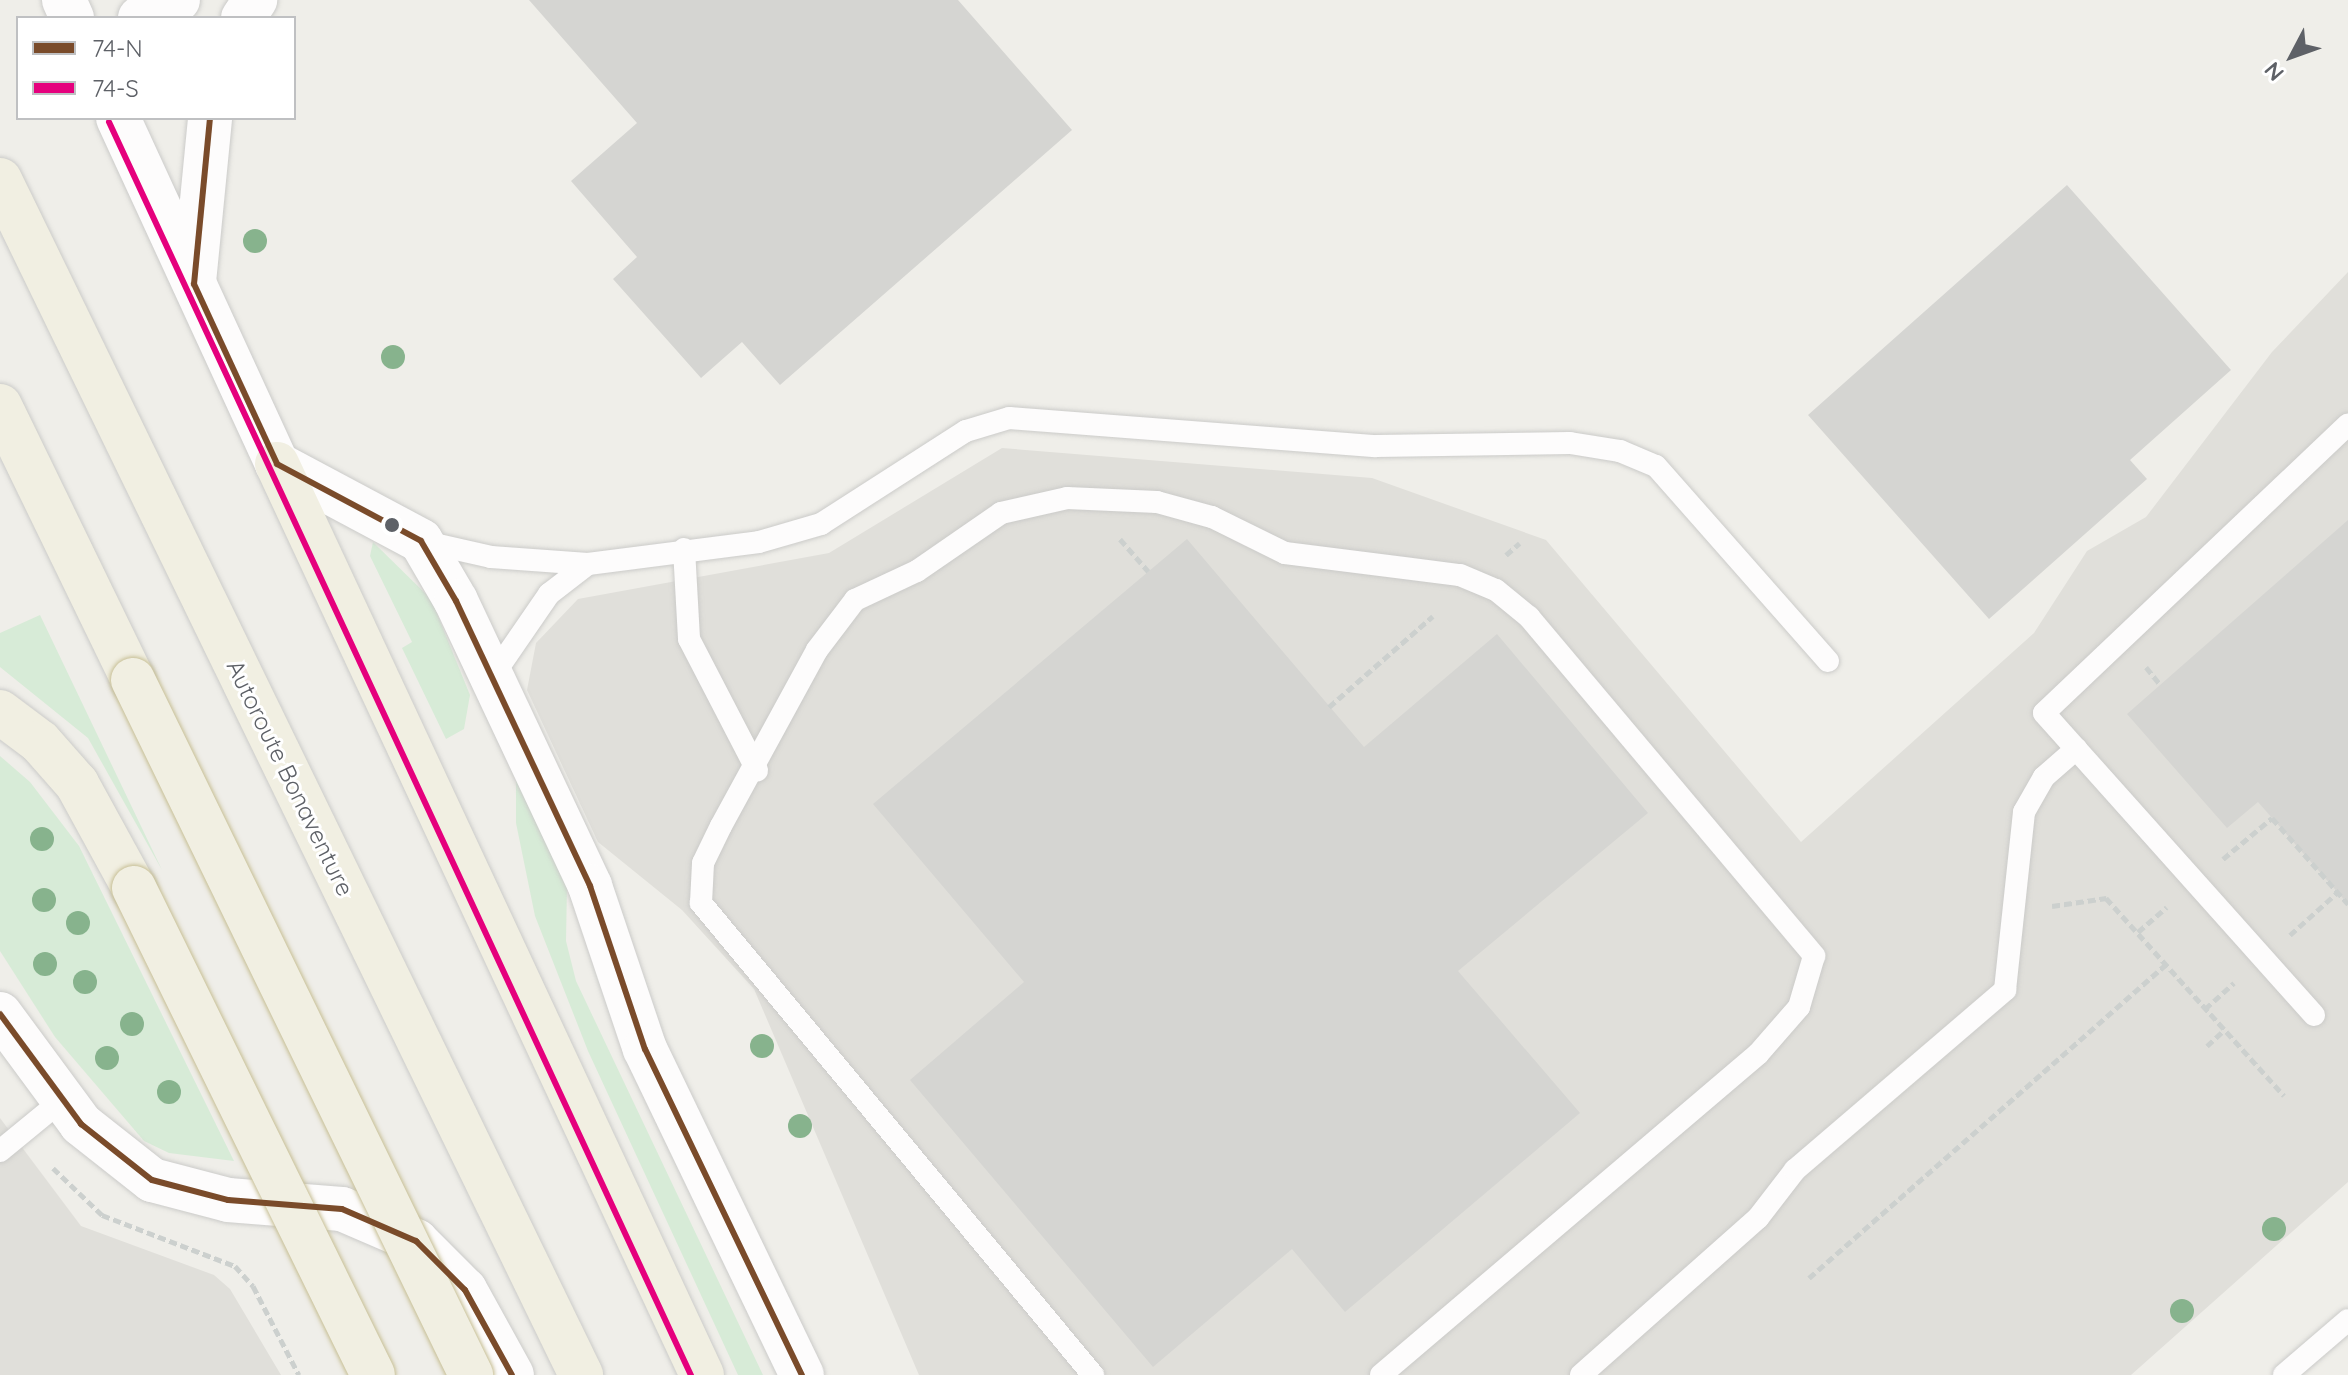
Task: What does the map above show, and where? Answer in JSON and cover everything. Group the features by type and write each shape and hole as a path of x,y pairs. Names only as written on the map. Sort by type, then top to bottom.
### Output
{"highway":[{"name":"Autoroute Bonaventure","path":"0,180 581,1375"},
{"path":"0,406 471,1375"},
{"path":"277,464 702,1375"},
{"path":"0,712 40,742 77,784 134,888 373,1375"}],"street":[{"path":"144,16 178,0"},
{"path":"119,120 277,464 421,541 491,678 590,886 645,1049 802,1375"},
{"path":"194,284 210,120"},
{"path":"0,1014 62,1100 114,1156 152,1180 228,1200 342,1209 396,1229 455,1275 512,1375"}],"lane":[{"path":"421,541 491,557 588,564 684,549 759,542 821,524 966,431 1009,418 1376,446 1570,443 1620,451 1656,466 1828,661"},
{"path":"2314,1015 2044,713 2348,425"},
{"path":"1093,1375 701,903 703,863 757,770 817,650 855,600 917,571 1001,513 1067,498 1157,502 1212,517 1285,553 1477,580 1529,617 1809,945 1815,970 1799,1007 1738,1073 1381,1375"},
{"path":"684,549 689,639 757,770"},
{"path":"491,678 549,594 588,564"},
{"path":"1581,1375 1758,1218 1795,1170 2005,990 2028,800 2076,749"},
{"path":"0,1151 62,1100"},
{"path":"2284,1375 2348,1320"}],"path":[{"path":"1112,529 1148,571"},
{"path":"1505,556 1520,543"},
{"path":"1329,707 1433,616"},
{"path":"2272,818 2348,904"},
{"path":"2011,945 2058,900 2106,898 2284,1096"},
{"path":"1809,1278 2166,964"},
{"path":"2207,1046 2224,1030"},
{"path":"45,1157 102,1215 235,1266 258,1294 299,1375"}],"shaded area":[{"path":"2348,272 2348,1182 2131,1375 919,1375 754,989 682,910 598,842 527,690 536,643 578,599 829,553 1002,448 1372,478 1546,540 1801,842 2034,633 2087,551 2146,517 2272,352"},
{"path":"0,1118 81,1226 214,1275 230,1289 281,1375 0,1375"}],"green space":[{"path":"373,542 431,599 470,695 464,729 446,739 402,648 412,642 370,556"},
{"path":"40,615 162,870 88,738 0,667 0,633"},
{"path":"0,756 30,782 79,846 234,1161 169,1153 144,1141 55,1037 0,951"},
{"path":"516,775 567,886 566,941 576,981 763,1375 738,1375 588,1051 535,916 516,823"}],"building":[{"path":"529,0 958,0 1072,130 780,385 742,342 701,378 613,279 637,257 571,181 637,123"},
{"path":"2067,185 2231,370 2130,460 2147,479 1989,619 1808,415"},
{"path":"2348,520 2348,904 2258,802 2227,828 2127,714"},
{"path":"1187,539 1364,747 1497,634 1648,813 1458,971 1580,1113 1345,1312 1292,1249 1153,1367 910,1080 1024,982 873,804"}],"transit line":[{"name":"74-N","path":"210,120 194,284 277,464 421,541 456,601 590,886 645,1049 802,1375"},
{"name":"74-S","path":"109,122 691,1375"},
{"name":"74-N","path":"0,1014 81,1124 152,1180 228,1200 342,1209 416,1241 465,1290 512,1375"}]}
